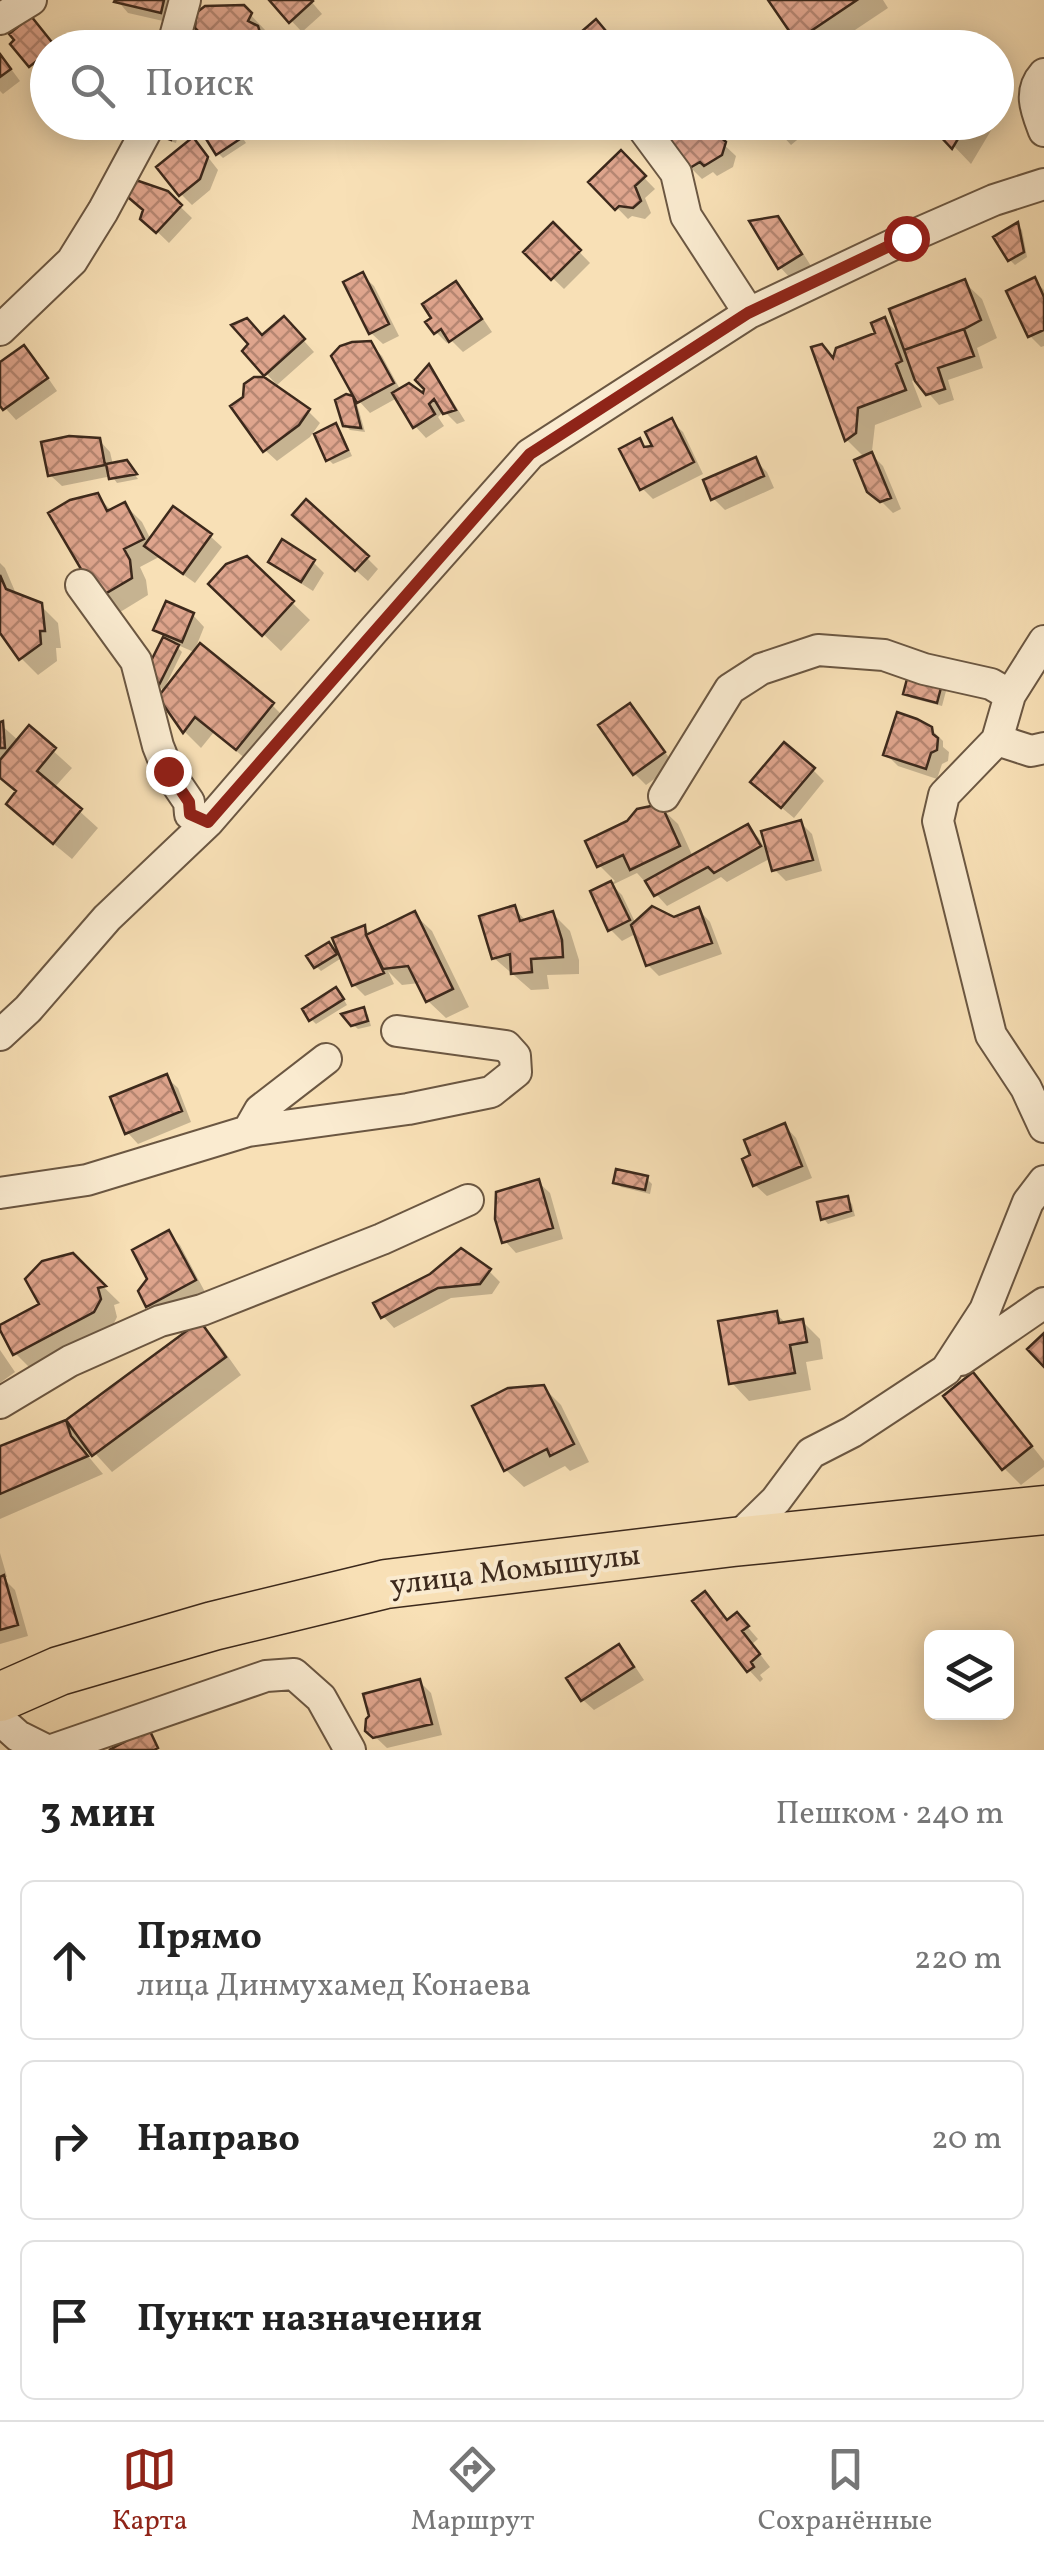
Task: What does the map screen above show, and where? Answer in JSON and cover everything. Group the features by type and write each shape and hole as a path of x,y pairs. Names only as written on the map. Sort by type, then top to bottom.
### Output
{"main road":[{"name":"улица Момышулы","path":"0,1697 60,1671 196,1630 386,1584 1044,1510"}],"street":[{"path":"0,19 31,0"},
{"path":"177,30 185,0"},
{"path":"1044,74 1033,91 1044,132"},
{"path":"0,330 72,261 141,140"},
{"path":"651,140 676,173 686,216 748,313"},
{"path":"0,1035 108,918 208,822 530,454 748,313 924,230 1044,184"},
{"path":"81,585 136,661 168,771 189,802 190,814 208,822"},
{"path":"1044,641 1010,695 997,740 944,795 938,822 990,1034 1026,1088 1044,1127"},
{"path":"664,796 730,689 761,669 818,650 884,655 924,669 991,684 1010,695"},
{"path":"997,740 1031,751 1044,748"},
{"path":"0,1193 87,1180 248,1131 408,1109 491,1092 516,1072 515,1056 506,1046 397,1031"},
{"path":"248,1131 260,1110 326,1059"},
{"path":"946,1370 986,1310 1028,1202 1044,1181"},
{"path":"0,1403 70,1361 160,1321 202,1310 468,1200"},
{"path":"733,1542 776,1500 811,1454 852,1432 1044,1303"},
{"path":"0,1720 18,1736 49,1750 266,1676 294,1674 321,1698 350,1750"}],"building":[{"path":"115,0 164,0 161,13"},
{"path":"269,0 312,0 313,1 289,23"},
{"path":"768,0 857,0 812,30 788,30"},
{"path":"244,5 252,13 248,21 259,30 197,30 196,13 205,6"},
{"path":"31,16 42,30 30,30 29,67 10,44 14,40 9,34"},
{"path":"596,19 605,30 583,30"},
{"path":"0,54 11,69 0,77"},
{"path":"189,140 195,140 208,157 200,179 179,196 156,167"},
{"path":"207,140 238,140 216,155"},
{"path":"659,140 726,142 722,155 704,166 700,162 688,169"},
{"path":"621,150 646,176 635,186 641,201 633,208 619,206 615,210 588,182"},
{"path":"127,177 168,191 182,205 156,233 140,219 143,210 122,192"},
{"path":"778,216 802,254 778,269 749,221"},
{"path":"553,222 581,250 551,280 523,252"},
{"path":"1018,222 1024,252 1008,261 993,237"},
{"path":"363,272 389,324 369,334 343,282"},
{"path":"1035,277 1044,297 1044,330 1028,337 1006,291"},
{"path":"965,279 981,320 904,350 889,309"},
{"path":"456,281 482,319 449,342 441,329 434,334 425,322 431,318 422,304"},
{"path":"284,316 305,339 264,376 242,351 248,344 231,325 247,318 262,335"},
{"path":"885,317 902,361 896,364 906,390 858,408 856,433 845,441 811,347 822,344 833,358 836,348 875,333 871,323"},
{"path":"964,329 974,356 938,368 945,389 926,395 915,381 904,350"},
{"path":"371,341 394,383 357,403 331,356 340,346"},
{"path":"24,345 48,378 3,410 0,362"},
{"path":"429,364 456,410 443,414 434,399 429,404 435,414 413,428 392,393 409,383 423,393 415,380"},
{"path":"254,377 264,377 310,409 299,425 263,452 230,406 243,397 244,384"},
{"path":"346,394 353,396 361,428 343,426 335,400"},
{"path":"672,418 694,462 640,490 619,449 640,438 644,447 652,446 645,432"},
{"path":"336,423 348,450 326,461 314,434"},
{"path":"69,436 100,438 105,465 48,476 41,442"},
{"path":"872,452 891,498 880,502 867,492 854,460"},
{"path":"756,457 764,476 711,500 703,480"},
{"path":"127,460 137,474 109,479 106,464"},
{"path":"98,493 107,511 125,502 144,539 124,549 132,578 98,598 48,513 70,500"},
{"path":"306,499 369,556 355,571 292,515"},
{"path":"173,506 212,534 183,574 144,546"},
{"path":"282,539 315,560 301,582 268,562"},
{"path":"247,556 294,601 262,636 208,584 226,564"},
{"path":"0,575 6,589 42,603 45,631 40,631 41,644 19,660 0,633"},
{"path":"166,601 194,613 182,642 153,630"},
{"path":"163,637 179,645 157,689 147,669"},
{"path":"200,643 274,703 236,750 195,717 183,733 158,697"},
{"path":"908,675 942,684 937,703 903,694"},
{"path":"630,703 665,752 633,775 598,725"},
{"path":"897,712 932,727 938,738 937,750 931,753 926,769 883,755"},
{"path":"3,721 5,748 0,748 0,722"},
{"path":"29,725 56,748 37,771 82,809 53,844 6,804 16,791 0,778 0,760"},
{"path":"784,742 815,768 781,808 750,782"},
{"path":"661,804 680,846 630,870 623,855 597,867 585,841 627,821 637,809"},
{"path":"801,820 813,860 772,871 761,831"},
{"path":"748,824 761,846 714,873 708,867 654,896 645,881"},
{"path":"611,881 630,920 608,931 590,891"},
{"path":"515,905 520,921 553,911 563,957 531,959 532,972 511,974 510,954 492,959 479,916"},
{"path":"652,906 674,917 699,907 712,943 646,966 631,925"},
{"path":"415,911 453,989 426,1002 408,966 383,969 366,935"},
{"path":"365,925 384,973 352,986 332,938"},
{"path":"329,942 337,954 314,968 306,956"},
{"path":"336,987 344,999 309,1021 302,1009"},
{"path":"364,1007 368,1021 351,1026 341,1014"},
{"path":"167,1074 182,1111 125,1134 110,1097"},
{"path":"785,1123 802,1166 753,1186 742,1159 750,1155 744,1140"},
{"path":"616,1169 648,1176 645,1190 613,1183"},
{"path":"539,1179 553,1228 502,1243 495,1219 496,1192"},
{"path":"848,1196 851,1211 821,1220 817,1202"},
{"path":"169,1230 196,1280 146,1307 138,1291 147,1279 132,1250"},
{"path":"461,1248 491,1269 480,1284 438,1288 381,1318 373,1303 430,1274"},
{"path":"73,1253 106,1286 98,1288 101,1299 94,1312 13,1355 0,1325 39,1304 25,1279 42,1261"},
{"path":"777,1311 779,1323 803,1319 807,1342 790,1345 795,1373 729,1384 718,1321"},
{"path":"200,1321 226,1357 92,1456 66,1420"},
{"path":"1044,1333 1044,1367 1027,1349"},
{"path":"973,1372 1032,1446 1002,1470 943,1396"},
{"path":"544,1385 574,1444 550,1456 547,1449 504,1471 472,1406 508,1388"},
{"path":"66,1420 71,1436 88,1456 0,1494 0,1446"},
{"path":"4,1575 18,1625 0,1630 0,1577"},
{"path":"705,1591 727,1620 737,1612 749,1626 742,1631 760,1654 747,1672 692,1601"},
{"path":"619,1644 634,1667 581,1701 566,1678"},
{"path":"420,1679 432,1724 373,1738 365,1731 369,1716 363,1694"},
{"path":"149,1729 158,1748 109,1750"}],"route":[{"path":"168,771 189,802 190,814 208,822 530,454 748,313 906,238"}]}
